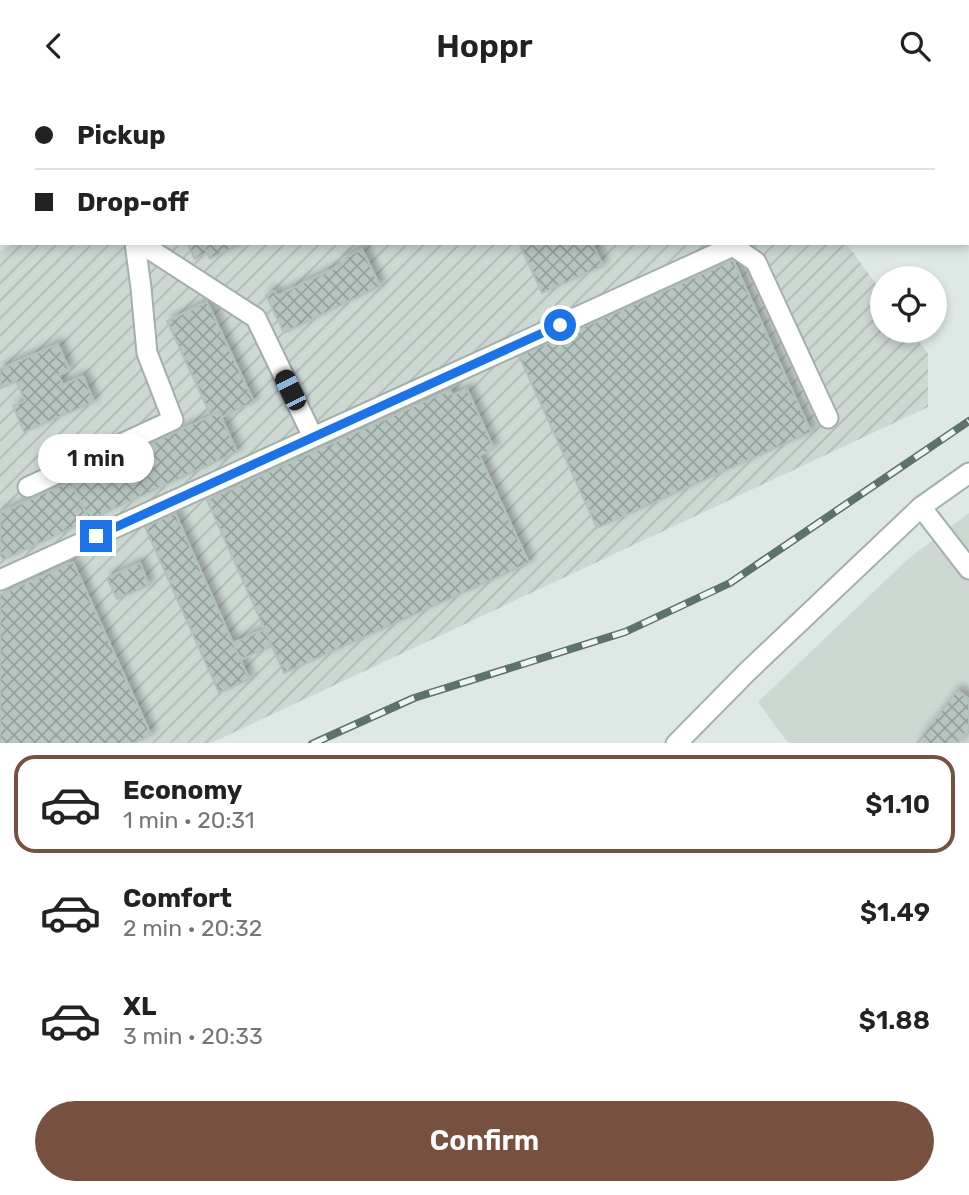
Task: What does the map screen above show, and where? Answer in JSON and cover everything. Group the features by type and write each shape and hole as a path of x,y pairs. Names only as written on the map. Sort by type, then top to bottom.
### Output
{"lane":[{"path":"28,487 173,420 147,353 137,245"},
{"path":"140,245 256,318 313,437"},
{"path":"0,580 733,246 755,262 828,418"},
{"path":"677,743 747,672 921,507 969,473"},
{"path":"921,507 969,569"}],"shaded area":[{"path":"12,245 847,245 870,276 870,343 920,343 928,354 928,407 211,743 0,743 0,251"},
{"path":"969,513 969,743 788,743 758,702 908,559"}],"building":[{"path":"188,245 203,245 207,253 195,259"},
{"path":"203,245 239,245 210,259"},
{"path":"520,245 593,245 603,266 542,293"},
{"path":"362,249 380,286 284,333 266,295 274,291 277,296 343,264 341,260"},
{"path":"733,260 811,432 597,528 519,356"},
{"path":"207,302 254,402 222,417 219,412 211,416 167,321"},
{"path":"58,344 69,370 58,375 63,385 83,376 94,402 24,432 13,406 25,401 16,381 1,388 0,369"},
{"path":"467,389 494,449 479,455 529,563 284,673 207,500 450,390 453,395"},
{"path":"219,412 237,452 89,520 71,481"},
{"path":"71,481 89,520 3,560 0,554 0,513"},
{"path":"175,513 249,679 219,693 145,527"},
{"path":"73,562 151,735 134,743 0,743 0,595"},
{"path":"140,563 149,585 117,599 107,578"},
{"path":"265,629 272,646 240,660 233,643"},
{"path":"957,690 969,699 969,728 958,743 917,743"}],"railway":[{"path":"314,743 414,698 625,632 730,583 969,421"}],"route":[{"path":"96,536 560,325"}]}
